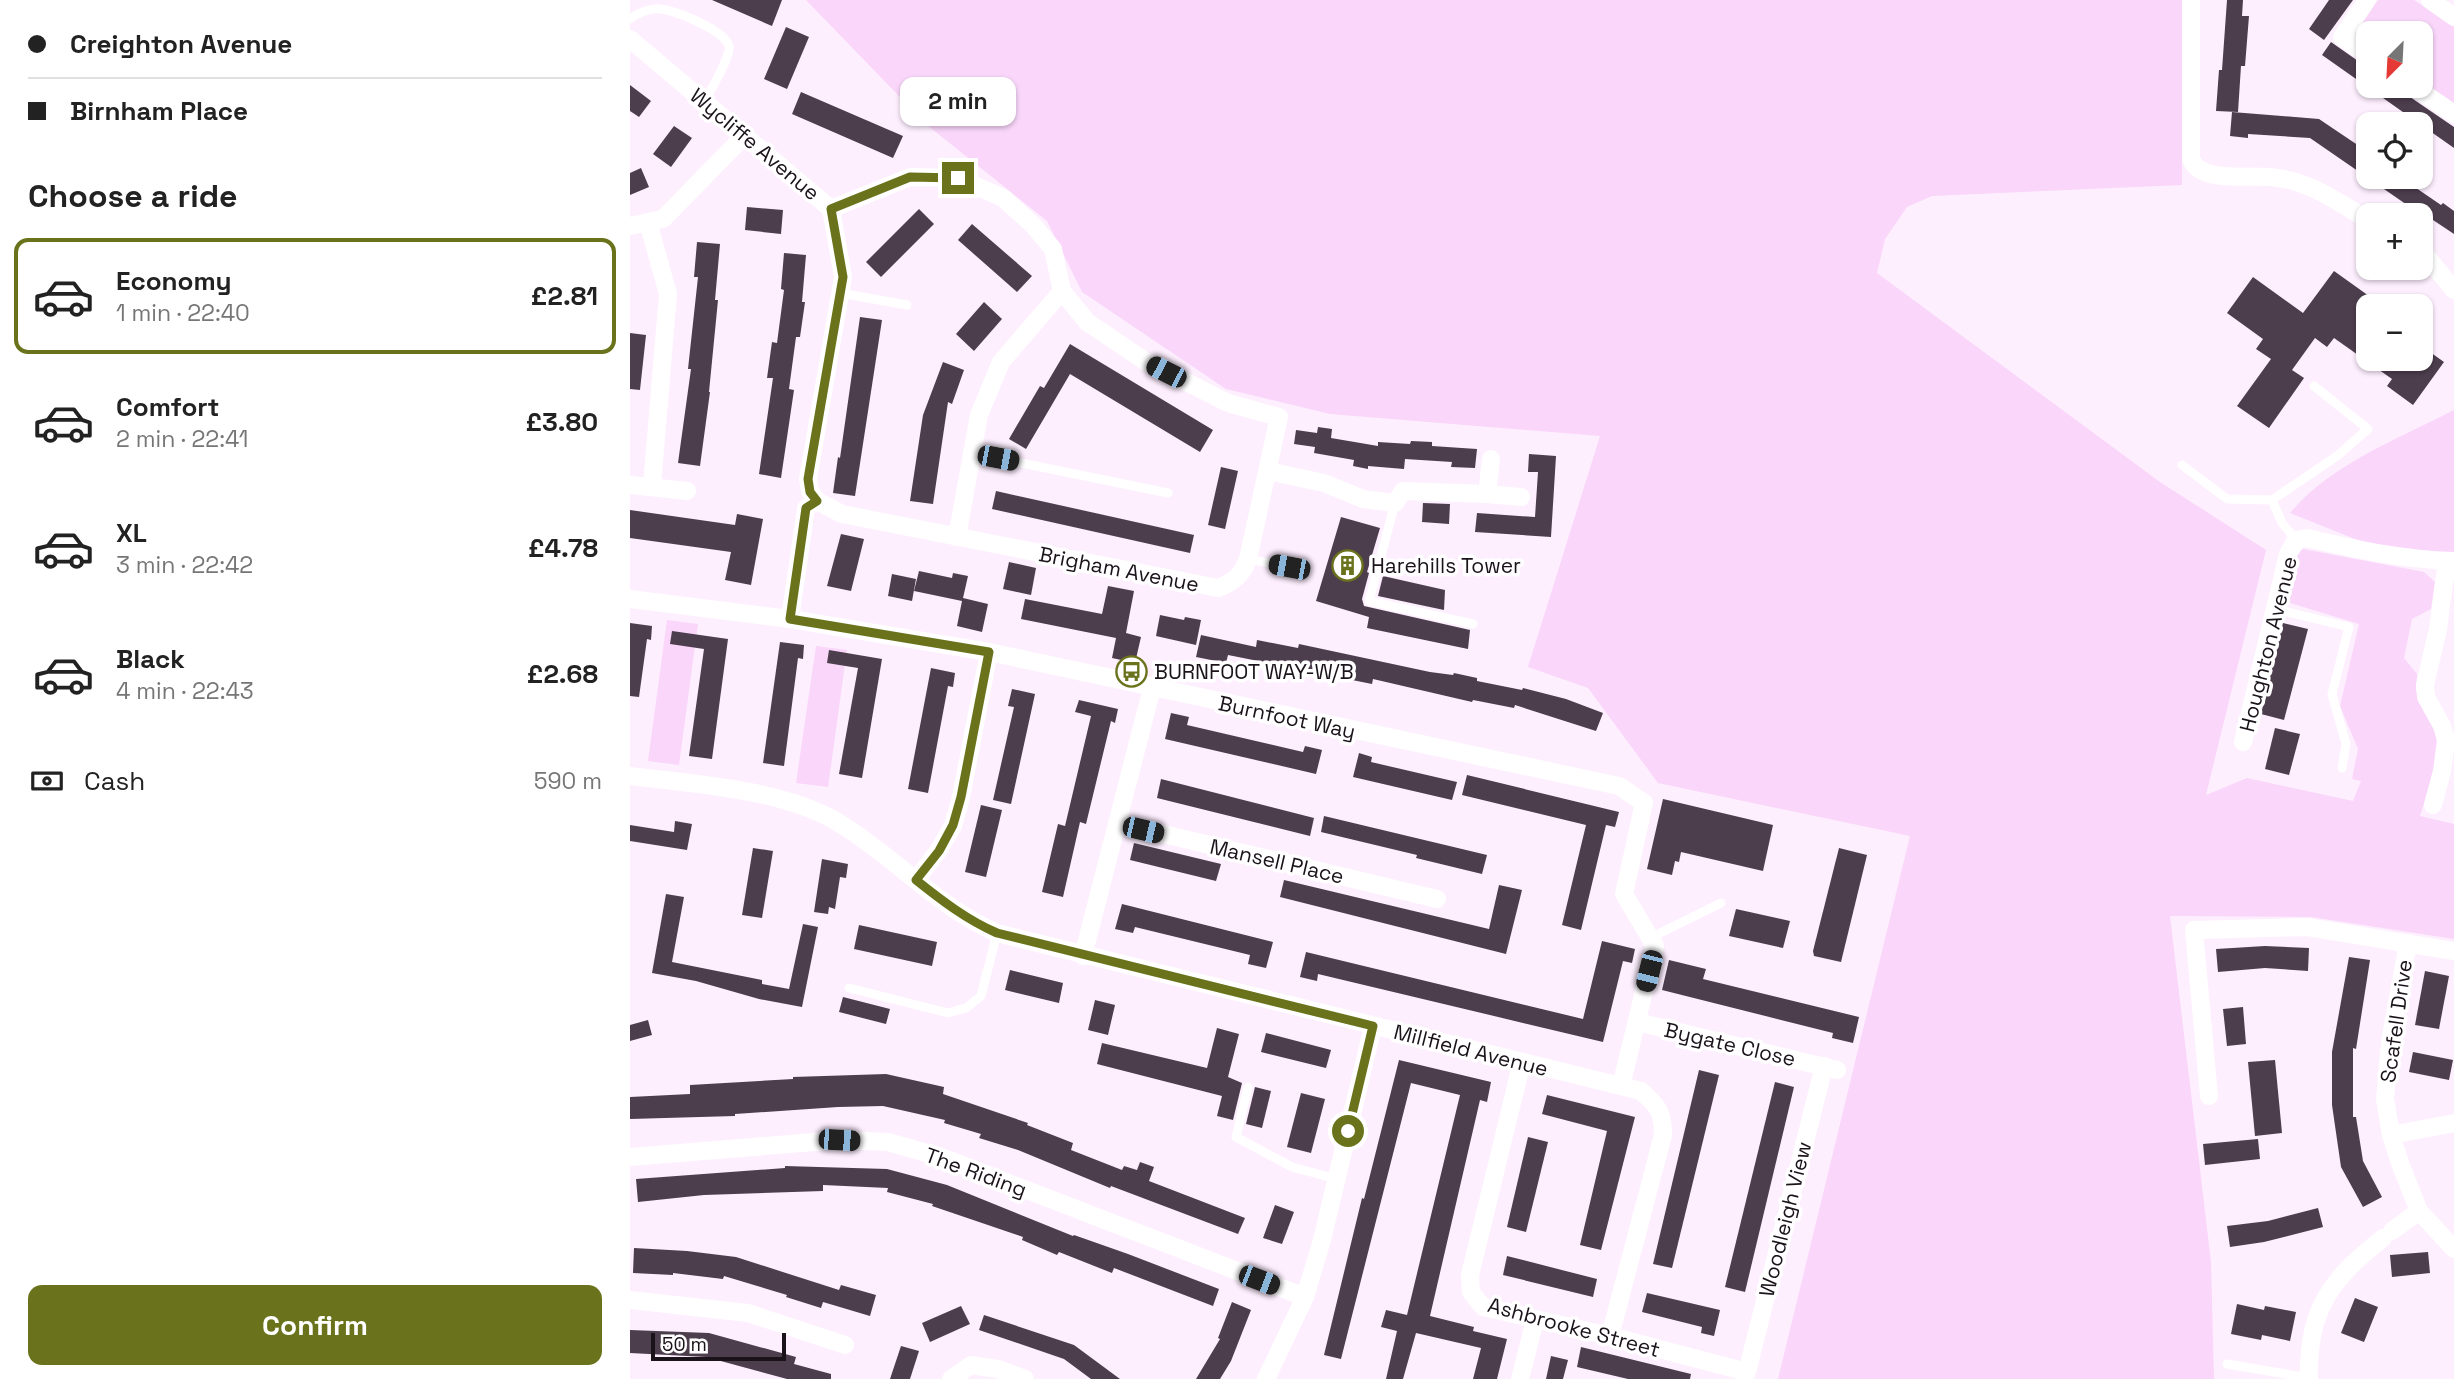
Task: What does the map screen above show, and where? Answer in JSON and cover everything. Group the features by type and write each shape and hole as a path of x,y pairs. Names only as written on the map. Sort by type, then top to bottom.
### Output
{"street":[{"path":"2191,0 2191,159 2194,166 2207,174 2273,177 2311,186 2356,213"},
{"path":"2356,47 2342,37 2368,0"},
{"path":"2430,0 2454,17"},
{"name":"Wycliffe Avenue","path":"630,39 831,209 843,277 808,479 810,492 817,501"},
{"path":"2431,98 2454,114"},
{"path":"652,486 668,294 639,224 663,219 745,135"},
{"path":"831,209 910,177 958,178 1003,198 1032,224 1053,249 1062,291 1001,362 979,415 957,537"},
{"path":"2433,264 2454,290"},
{"name":"Brigham Avenue","path":"817,501 842,514 957,537 1218,588 1232,583 1243,572 1248,559 1279,417 1228,403 1145,361 1087,322 1062,291"},
{"path":"1487,494 1491,459"},
{"path":"1268,471 1324,483 1363,499 1395,503 1403,491 1521,497"},
{"path":"630,485 687,491"},
{"path":"790,619 806,508 817,501"},
{"name":"Houghton Avenue","path":"2243,742 2288,554 2296,540 2307,538 2422,561 2451,561"},
{"path":"2432,805 2442,771 2446,740 2442,726 2426,697 2425,685 2451,561"},
{"name":"Burnfoot Way","path":"630,599 790,619 989,652 1619,786 1644,803 1624,894 1650,938"},
{"path":"916,880 939,851 953,825 961,797 989,652"},
{"path":"1083,956 1152,688"},
{"name":"Millfield Avenue","path":"630,776 725,788 789,802 835,821 875,846 941,900 997,933 1641,1091 1655,1103 1663,1117 1662,1135 1610,1336"},
{"name":"Mansell Place","path":"1117,823 1437,899"},
{"path":"2209,1096 2194,930 2306,927 2454,951"},
{"path":"1621,1086 1655,946 1650,938"},
{"name":"Scafell Drive","path":"2408,943 2390,1042 2385,1098 2391,1135 2400,1166 2420,1211 2454,1249"},
{"name":"Bygate Close","path":"1637,1022 1830,1068"},
{"path":"1266,1379 1305,1297 1322,1240 1373,1026"},
{"name":"Ashbrooke Street","path":"1522,1062 1470,1275 1471,1292 1483,1307 1610,1336 1747,1372"},
{"name":"Woodleigh View","path":"1747,1372 1830,1068"},
{"path":"2391,1135 2454,1123"},
{"name":"The Riding","path":"630,1157 839,1140 888,1142 941,1157 1305,1297"},
{"path":"2309,1379 2309,1350 2313,1329 2327,1294 2353,1262 2420,1211"},
{"path":"630,1300 748,1313 845,1345"},
{"path":"1520,1379 1535,1320"},
{"path":"951,1379 971,1365 998,1369 1025,1379"}],"lane":[{"path":"630,19 647,10 658,8 673,11 720,33 727,40 729,50 705,101"},
{"path":"840,293 907,304"},
{"path":"2182,465 2227,499 2272,500 2337,456 2368,429 2314,386"},
{"path":"974,453 1168,493"},
{"path":"2272,500 2282,523 2296,540"},
{"path":"1395,503 1369,601 1473,624"},
{"path":"1248,559 1289,567"},
{"path":"2275,609 2349,627 2332,694 2346,744 2342,768"},
{"path":"1650,938 1721,903"},
{"path":"849,988 948,1013 966,1008 981,996 997,933"},
{"path":"1248,1087 1236,1137 1292,1167 1337,1179"},
{"path":"2227,1364 2309,1379"}],"shaded area":[{"path":"806,0 2183,0 2182,185 1932,196 1907,207 1885,239 1877,273 2160,482 2266,550 2206,795 2247,778 2353,801 2361,781 2352,779 2358,749 2340,706 2359,624 2287,602 2295,557 2303,549 2424,572 2435,582 2431,609 2412,619 2404,658 2417,674 2416,691 2436,725 2439,755 2420,816 2454,824 2454,939 2311,917 2170,916 2211,1262 2214,1379 1778,1379 1910,836 1658,783 1588,688 1528,667 1600,436 1330,414 1226,389 1082,292 1047,221 927,125"},
{"path":"2379,0 2414,0 2454,27 2454,108 2433,94 2433,21 2364,21 2367,10"},
{"path":"2454,410 2454,553 2428,553 2370,545 2290,513 2325,480 2345,467 2388,442"},
{"path":"667,620 698,624 679,765 648,761"},
{"path":"816,646 847,650 828,787 796,783"}],"building":[{"path":"712,0 782,0 772,26"},
{"path":"2227,0 2243,0 2242,16 2249,16 2245,66 2241,66 2238,112 2216,111"},
{"path":"2329,0 2353,0 2324,40 2309,29"},
{"path":"786,27 809,37 787,89 764,79"},
{"path":"2331,42 2356,60 2356,79 2322,55"},
{"path":"630,85 651,101 639,117 630,111"},
{"path":"801,92 903,136 893,158 792,114"},
{"path":"2383,98 2412,98 2432,112 2403,112"},
{"path":"2232,112 2319,119 2356,144 2356,170 2310,138 2248,134 2248,138 2230,136"},
{"path":"2433,113 2454,127 2454,148 2433,133"},
{"path":"674,126 692,138 671,167 653,154"},
{"path":"641,168 649,187 630,195 630,173"},
{"path":"2384,189 2418,189 2441,205 2443,203 2454,211 2454,234 2433,220 2433,203 2404,203"},
{"path":"747,207 783,210 781,234 745,230"},
{"path":"919,209 934,224 881,277 866,262"},
{"path":"972,224 1032,276 1017,292 958,240"},
{"path":"697,242 720,244 710,392 700,466 678,463 691,369 688,369 698,277 694,277"},
{"path":"784,253 806,255 802,302 805,302 800,337 796,337 789,389 794,390 781,478 759,474 773,378 767,378 772,342 777,343 784,290 781,289"},
{"path":"2334,271 2366,294 2356,294 2356,354 2334,338 2327,347 2315,338 2292,370 2304,378 2269,428 2237,406 2271,359 2256,349 2263,339 2227,313 2253,277 2303,313"},
{"path":"984,302 1002,319 974,351 956,334"},
{"path":"860,317 882,320 855,496 833,493"},
{"path":"630,333 646,335 640,390 630,389"},
{"path":"1070,344 1213,430 1200,452 1070,374 1026,449 1009,439 1040,386 1044,388"},
{"path":"2433,354 2444,362 2413,405 2387,386 2392,379 2381,371 2433,371"},
{"path":"943,362 964,370 952,404 948,402 933,504 910,501 923,415"},
{"path":"1318,427 1332,429 1331,438 1378,446 1378,442 1410,444 1411,441 1432,442 1432,446 1477,449 1475,468 1451,467 1452,462 1405,459 1404,469 1368,466 1368,469 1353,466 1354,460 1314,453 1315,447 1294,444 1296,430 1317,433"},
{"path":"1529,454 1556,456 1551,537 1475,532 1477,513 1535,517 1538,472 1528,472"},
{"path":"1221,467 1238,471 1225,529 1208,525"},
{"path":"996,491 1194,535 1190,553 992,509"},
{"path":"1423,503 1450,504 1449,524 1422,522"},
{"path":"630,510 735,525 737,514 763,519 751,585 725,580 731,552 630,538"},
{"name":"Harehills Tower","path":"1341,517 1380,528 1367,572 1369,573 1362,599 1364,606 1470,630 1468,649 1367,628 1369,617 1316,601"},
{"path":"841,534 864,539 851,591 827,586"},
{"path":"1009,562 1036,568 1031,595 1003,589"},
{"path":"919,571 952,578 953,573 968,576 963,598 988,604 982,632 957,626 962,601 914,591"},
{"path":"892,574 916,579 912,601 888,596"},
{"path":"1383,576 1445,590 1444,610 1378,596"},
{"path":"1108,586 1134,591 1126,633 1141,637 1135,663 1112,658 1116,638 1021,619 1025,599 1102,614"},
{"path":"1160,615 1201,620 1196,645 1156,636"},
{"path":"630,623 652,626 651,640 647,639 639,697 630,696"},
{"path":"2283,623 2308,629 2284,720 2261,714"},
{"path":"672,631 728,639 712,759 689,756 704,649 670,644"},
{"path":"1201,635 1256,647 1257,640 1298,648 1299,644 1430,672 1454,673 1477,678 1477,681 1522,690 1523,688 1566,699 1603,713 1596,731 1515,705 1514,708 1473,700 1472,702 1373,679 1372,684 1228,655 1226,663 1196,657"},
{"path":"780,642 804,645 803,659 798,658 784,766 763,763"},
{"path":"829,650 882,659 862,778 839,774 858,668 827,663"},
{"path":"931,668 955,673 953,687 948,686 928,793 908,789"},
{"path":"1012,689 1035,694 1011,804 993,800 1014,707 1008,706"},
{"path":"1079,700 1118,709 1115,723 1111,721 1086,824 1080,822 1063,897 1042,892 1058,824 1065,826 1091,716 1075,712"},
{"path":"1171,713 1189,717 1187,725 1303,752 1305,746 1322,750 1316,774 1165,739"},
{"path":"2275,728 2300,734 2289,775 2265,769"},
{"path":"1359,753 1372,757 1371,762 1457,782 1452,800 1353,777"},
{"path":"1467,775 1619,812 1615,827 1606,825 1581,930 1562,925 1586,825 1462,795"},
{"path":"1161,779 1314,818 1310,836 1157,798"},
{"path":"1663,799 1773,825 1763,871 1681,852 1679,862 1675,861 1672,875 1647,869"},
{"path":"981,805 1002,810 986,877 965,872"},
{"path":"1324,816 1487,855 1482,874 1321,832"},
{"path":"675,821 692,824 687,850 630,841 630,825 674,832"},
{"path":"1134,843 1221,864 1216,881 1130,860"},
{"path":"753,848 773,851 762,918 742,915"},
{"path":"1839,848 1867,855 1841,962 1814,956 1813,951"},
{"path":"822,859 848,864 846,878 840,877 835,909 829,907 828,914 814,912"},
{"path":"1284,880 1489,929 1499,885 1522,890 1506,954 1280,897"},
{"path":"666,894 684,897 672,962 762,980 762,984 789,989 803,924 818,927 802,1007 652,973"},
{"path":"1122,904 1273,942 1266,968 1248,964 1250,955 1135,927 1133,933 1115,929"},
{"path":"1736,909 1790,921 1783,948 1729,936"},
{"path":"859,925 937,942 932,966 854,949"},
{"path":"1602,941 1635,949 1632,963 1623,961 1603,1042 1318,974 1317,981 1300,977 1306,952 1583,1019"},
{"path":"2265,946 2309,948 2308,971 2265,968 2218,972 2216,949"},
{"path":"2349,957 2370,960 2356,1049 2353,1048 2353,1117 2356,1117 2363,1161 2382,1197 2363,1207 2341,1167 2332,1105 2332,1052"},
{"path":"1669,960 1706,969 1703,979 1859,1017 1853,1043 1832,1038 1833,1033 1662,990"},
{"path":"1010,970 1063,983 1059,1003 1005,990"},
{"path":"2425,971 2449,976 2439,1029 2415,1025"},
{"path":"843,997 890,1009 886,1024 839,1012"},
{"path":"1095,1000 1115,1005 1108,1035 1088,1030"},
{"path":"2243,1007 2246,1044 2227,1046 2223,1009"},
{"path":"648,1020 652,1035 630,1041 630,1025"},
{"path":"1217,1028 1239,1034 1228,1077 1242,1083 1233,1120 1217,1116 1222,1096 1097,1064 1102,1043 1207,1068"},
{"path":"1266,1033 1331,1050 1326,1068 1261,1052"},
{"path":"2413,1052 2453,1060 2449,1080 2409,1072"},
{"path":"1399,1060 1491,1082 1487,1102 1480,1100 1430,1316 1507,1339 1497,1379 1473,1379 1481,1348 1416,1333 1403,1379 1386,1379 1397,1331 1381,1327 1386,1310 1407,1315 1460,1095 1411,1083 1341,1359 1324,1355"},
{"path":"2275,1060 2282,1133 2255,1136 2248,1062"},
{"path":"1699,1070 1719,1075 1672,1268 1653,1264"},
{"path":"886,1074 944,1087 943,1094 1028,1123 1027,1125 1073,1143 1071,1150 1122,1170 1124,1166 1137,1170 1140,1162 1154,1167 1149,1181 1245,1218 1238,1234 1111,1186 1110,1188 1018,1150 979,1138 981,1134 944,1123 945,1120 883,1106 735,1116 630,1119 630,1097 690,1094 690,1085 793,1077"},
{"path":"1775,1082 1794,1087 1745,1292 1725,1287"},
{"path":"1255,1087 1271,1091 1262,1128 1246,1124"},
{"path":"1301,1093 1325,1099 1311,1153 1287,1147"},
{"path":"1547,1095 1635,1117 1601,1250 1580,1245 1607,1131 1542,1114"},
{"path":"1528,1137 1548,1142 1526,1232 1507,1227"},
{"path":"2258,1139 2260,1159 2205,1165 2203,1144"},
{"path":"785,1166 887,1169 947,1185 1073,1236 1219,1289 1213,1306 1114,1268 1112,1273 1059,1252 1057,1255 1022,1240 1023,1237 932,1206 933,1204 887,1192 888,1188 823,1185 823,1191 704,1195 638,1202 636,1179"},
{"path":"1275,1205 1294,1212 1282,1244 1263,1238"},
{"path":"2318,1208 2323,1227 2264,1242 2230,1247 2227,1226 2268,1221"},
{"path":"634,1248 736,1257 839,1290 841,1285 876,1295 870,1316 823,1302 821,1308 724,1276 723,1279 673,1273 633,1273"},
{"path":"2428,1252 2430,1273 2392,1277 2390,1255"},
{"path":"1507,1256 1597,1279 1593,1297 1503,1275"},
{"path":"1647,1293 1720,1310 1714,1336 1701,1333 1702,1327 1642,1312"},
{"path":"2355,1298 2378,1307 2364,1342 2341,1333"},
{"path":"1232,1302 1251,1310 1231,1361 1220,1379 1196,1379 1220,1339 1218,1338"},
{"path":"2237,1304 2264,1310 2265,1306 2296,1312 2290,1341 2262,1335 2261,1340 2231,1334"},
{"path":"961,1306 970,1324 930,1342 922,1323"},
{"path":"984,1315 1074,1345 1120,1379 1091,1379 1064,1359 979,1330"},
{"path":"630,1330 709,1333 796,1357 794,1364 831,1374 831,1379 787,1379 706,1357 630,1353"},
{"path":"901,1346 919,1351 910,1379 890,1379"},
{"path":"1581,1347 1691,1374 1690,1379 1628,1379 1577,1367"},
{"path":"1551,1356 1568,1360 1563,1379 1546,1379"}],"place":[{"name":"Harehills Tower","path":"1348,565"},
{"name":"BURNFOOT WAY-W/B","path":"1131,671"}],"route":[{"path":"958,178 910,177 831,209 843,277 808,479 810,492 817,501 806,508 790,619 989,652 961,797 953,825 939,851 916,880 941,900 997,933 1373,1026 1348,1131"}]}
